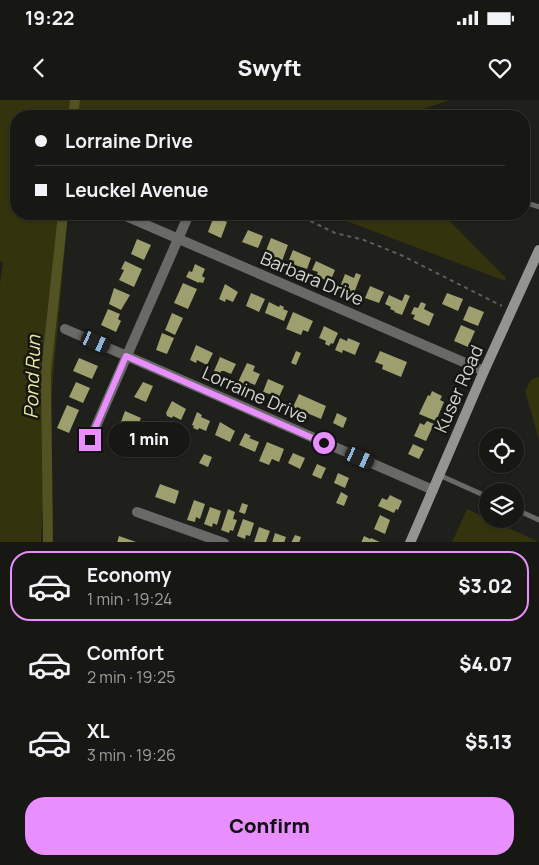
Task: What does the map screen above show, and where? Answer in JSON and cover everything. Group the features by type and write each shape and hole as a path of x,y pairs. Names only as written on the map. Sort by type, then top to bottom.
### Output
{"street":[{"name":"Barbara Drive","path":"135,220 484,371"},
{"path":"90,440 186,220"},
{"name":"Kuser Road","path":"410,542 539,250"},
{"name":"Lorraine Drive","path":"65,329 432,490"},
{"path":"137,512 224,542"}],"lane":[{"path":"439,475 479,493"},
{"path":"524,513 539,520"}],"path":[{"path":"308,220 335,233 364,240 403,256 502,306"}],"shaded area":[{"path":"0,100 450,100 421,110 10,110 10,220 67,220 44,477 41,542 0,542 0,284 3,263 0,261"},
{"path":"344,220 449,220 506,278 505,281"},
{"path":"539,377 539,439 525,391 531,380"},
{"path":"467,509 479,514 479,528 508,528 539,542 452,542"}],"building":[{"path":"212,220 227,222 221,238 208,232"},
{"path":"248,230 263,236 258,248 242,242"},
{"path":"271,238 288,245 282,261 265,253"},
{"path":"137,239 151,245 144,260 131,254"},
{"path":"293,250 311,258 307,269 292,264 293,262 289,260"},
{"path":"125,261 142,269 134,287 119,280 124,270 121,269"},
{"path":"316,261 335,270 330,282 316,276 318,272 312,270"},
{"path":"195,264 205,269 202,276 205,278 203,283 186,277 189,271 192,272"},
{"path":"356,273 361,275 354,293 340,287 345,274 354,278"},
{"path":"183,283 197,289 188,309 174,303"},
{"path":"225,284 238,292 233,302 226,299 225,302 219,299"},
{"path":"370,286 384,292 379,303 365,298"},
{"path":"114,288 130,295 121,310 109,304"},
{"path":"251,293 265,299 259,312 246,306"},
{"path":"447,293 463,299 458,311 442,304"},
{"path":"405,294 410,296 402,315 394,312 390,309 391,307 385,304 389,295 402,301"},
{"path":"269,302 279,307 280,305 288,311 284,321 265,313"},
{"path":"421,302 426,304 424,309 434,314 429,326 413,319 415,315 411,314 414,307 418,308"},
{"path":"469,306 484,312 478,326 463,320"},
{"path":"108,309 120,314 118,319 121,321 116,332 101,325"},
{"path":"293,312 313,321 308,332 303,330 301,335 286,329"},
{"path":"172,313 183,318 175,335 165,330"},
{"path":"461,325 475,331 468,347 454,341"},
{"path":"324,326 338,333 333,344 331,343 329,346 325,344 326,341 319,338"},
{"path":"162,333 174,338 167,354 156,350"},
{"path":"340,338 347,341 348,338 360,343 355,355 343,350 342,353 335,350"},
{"path":"196,345 213,353 207,365 197,360 196,363 190,360"},
{"path":"296,351 301,353 296,365 291,363"},
{"path":"380,351 407,362 401,377 382,369 383,365 375,362"},
{"path":"220,357 236,364 231,374 221,371 220,374 214,371"},
{"path":"79,358 98,366 92,379 73,371"},
{"path":"247,363 255,366 253,371 260,374 255,385 238,382"},
{"path":"268,379 284,386 279,397 263,392"},
{"path":"76,382 90,388 83,403 69,397"},
{"path":"143,382 153,386 146,402 134,397"},
{"path":"432,391 442,396 440,400 444,402 436,421 419,414 428,395 430,396"},
{"path":"299,394 326,406 321,419 293,407"},
{"path":"172,401 186,409 181,420 173,416 172,418 167,416 166,413"},
{"path":"67,405 79,410 69,433 57,428"},
{"path":"125,411 141,418 133,437 129,436 126,443 115,438"},
{"path":"197,412 202,415 201,417 210,421 206,431 193,428 194,426 192,425"},
{"path":"337,413 347,418 343,428 333,423"},
{"path":"427,421 434,424 426,441 414,436 420,423 424,425"},
{"path":"220,422 235,431 230,442 215,435"},
{"path":"245,433 251,436 249,438 259,442 255,452 239,445"},
{"path":"267,442 284,449 279,462 272,459 269,465 259,461"},
{"path":"413,444 424,449 419,459 408,454"},
{"path":"293,453 305,458 300,469 288,463"},
{"path":"204,454 212,457 208,467 199,463"},
{"path":"317,464 326,468 321,479 312,475"},
{"path":"338,473 349,478 345,488 334,483"},
{"path":"160,484 179,491 175,504 155,497"},
{"path":"341,492 348,496 344,506 336,503"},
{"path":"390,495 402,501 398,510 396,509 394,513 378,506 382,498 387,500"},
{"path":"194,500 205,504 200,519 196,517 195,522 187,520"},
{"path":"242,503 248,505 245,514 239,512"},
{"path":"210,507 221,511 217,525 213,523 212,527 204,524"},
{"path":"228,509 235,512 233,519 237,520 233,531 230,530 229,533 221,530"},
{"path":"380,515 390,520 385,534 374,529"},
{"path":"243,519 254,523 250,536 246,535 245,539 237,536"},
{"path":"259,527 270,531 266,542 254,542"},
{"path":"275,533 286,537 284,542 272,542"},
{"path":"295,535 301,537 299,542 292,542"},
{"path":"119,536 136,542 117,542"},
{"path":"364,536 380,542 361,542"}],"waterway":[{"name":"Pond Run","path":"74,110 75,100"},
{"name":"Pond Run","path":"48,542 46,372 62,220"}],"route":[{"path":"90,440 126,356 324,443"}]}
